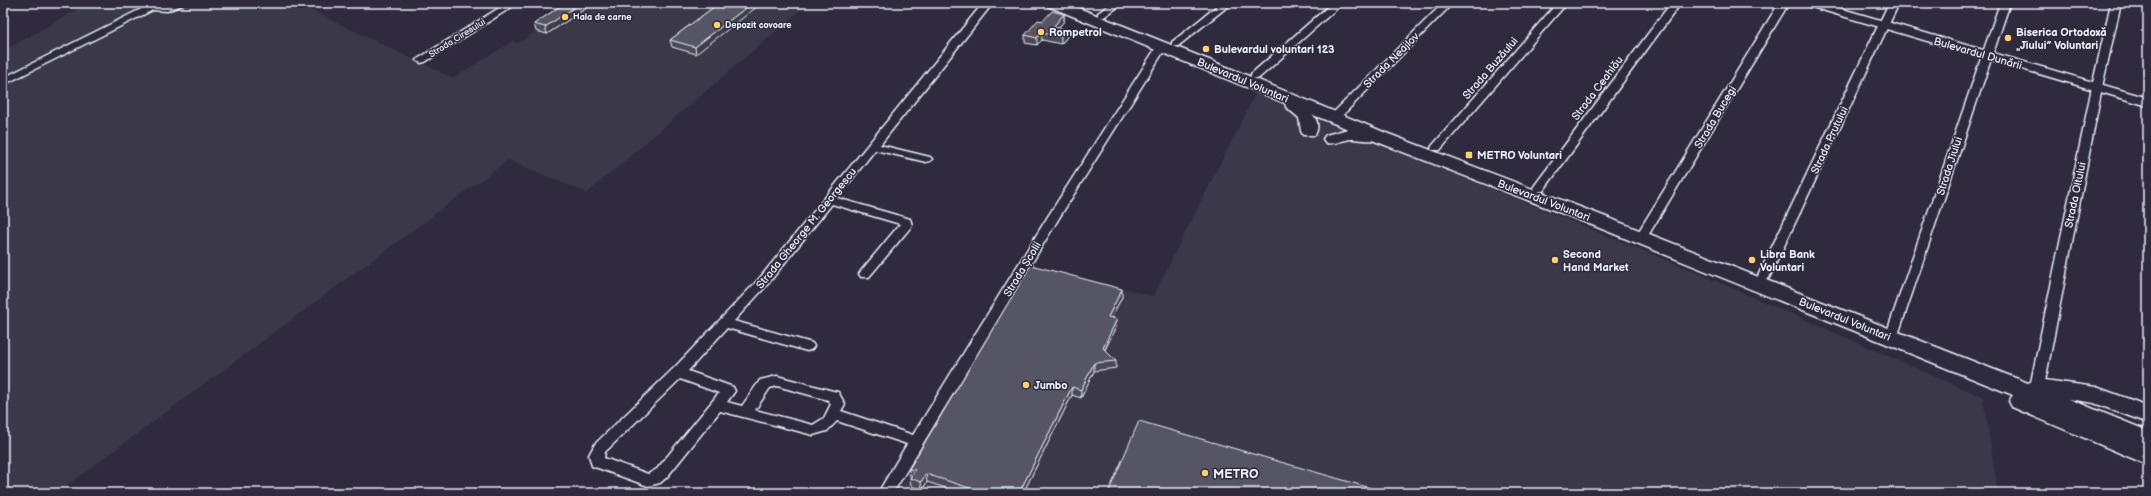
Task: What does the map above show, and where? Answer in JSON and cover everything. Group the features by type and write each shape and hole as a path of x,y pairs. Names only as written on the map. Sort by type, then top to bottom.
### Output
{"highway":[{"name":"Bulevardul Voluntari","path":"1053,3 1255,76 1337,114 1380,137 1599,221 1978,372 2036,391"},
{"name":"Bulevardul Voluntari","path":"1070,3 1101,15 1282,96 1436,148 1539,188 1894,329 2036,391"},
{"path":"1282,96 1307,117 1310,125 1309,131"},
{"path":"1332,139 1350,134 1380,137"},
{"path":"1978,372 2021,402 2148,456"},
{"path":"2036,391 2096,395 2148,415"},
{"path":"2036,391 2148,431"},
{"path":"2036,391 2148,440"}],"street":[{"path":"3,82 151,5 167,8 182,3"},
{"name":"Strada Ciresului","path":"421,60 513,3"},
{"name":"Strada Gheorge M. Georgescu","path":"717,405 655,479 648,480 597,462 596,455 608,440 678,373 768,277 988,3"},
{"path":"1101,15 1118,3"},
{"name":"Strada Școlii","path":"885,493 1053,218 1168,45 1227,3"},
{"path":"1255,76 1338,3"},
{"name":"Strada Neajlov","path":"1337,114 1448,3"},
{"name":"Strada Buzăului","path":"1436,148 1562,3"},
{"name":"Strada Ceahlău","path":"1539,188 1676,3"},
{"name":"Strada Bucegi","path":"1645,231 1784,3"},
{"name":"Bulevardul Dunării","path":"1809,3 2148,102"},
{"name":"Strada Prutului","path":"1763,278 1894,3"},
{"name":"Strada Jiului","path":"1894,329 1986,55 2005,3"},
{"name":"Strada Oltului","path":"2036,391 2097,87 2116,3"},
{"path":"872,146 926,159"},
{"path":"830,200 906,222 906,225 865,274"},
{"path":"725,324 807,346"},
{"path":"678,373 728,391 717,405 745,413 813,430 822,428 828,423 838,404 833,396 777,381 766,384 745,413"},
{"path":"839,416 917,442"}],"shaded area":[{"path":"89,3 296,3 453,78 513,41 518,43 577,3 809,3 587,193 508,160 57,493 3,493 3,51"},
{"path":"1256,93 1679,265 1983,397 1998,493 897,493 1036,266 1153,296"}],"building":[{"path":"565,3 581,3 545,27 534,24"},
{"name":"Depozit covoare","path":"719,3 752,3 695,47 670,40"},
{"path":"1052,11 1064,14 1053,27 1067,30 1061,37 1041,33 1037,38 1025,35 1038,20 1043,21"},
{"name":"Jumbo","path":"1031,265 1122,289 1108,317 1117,319 1103,348 1116,361 1094,363 1081,390 1072,387 1019,493 985,493 926,474 921,482 910,478 915,470 909,469"},
{"name":"METRO","path":"1139,421 1381,491 1381,493 1108,493"}],"place":[{"name":"Hala de carne","path":"565,17"},
{"name":"Depozit covoare","path":"717,25"},
{"name":"Rompetrol","path":"1041,32"},
{"name":"Biserica Ortodoxă „Jiului” Voluntari","path":"2008,38"},
{"name":"Bulevardul voluntari 123","path":"1206,49"},
{"name":"METRO Voluntari","path":"1469,155"},
{"name":"Second Hand Market","path":"1555,260"},
{"name":"Libra Bank Voluntari","path":"1752,260"},
{"name":"Jumbo","path":"1026,385"},
{"name":"METRO","path":"1205,473"}]}
